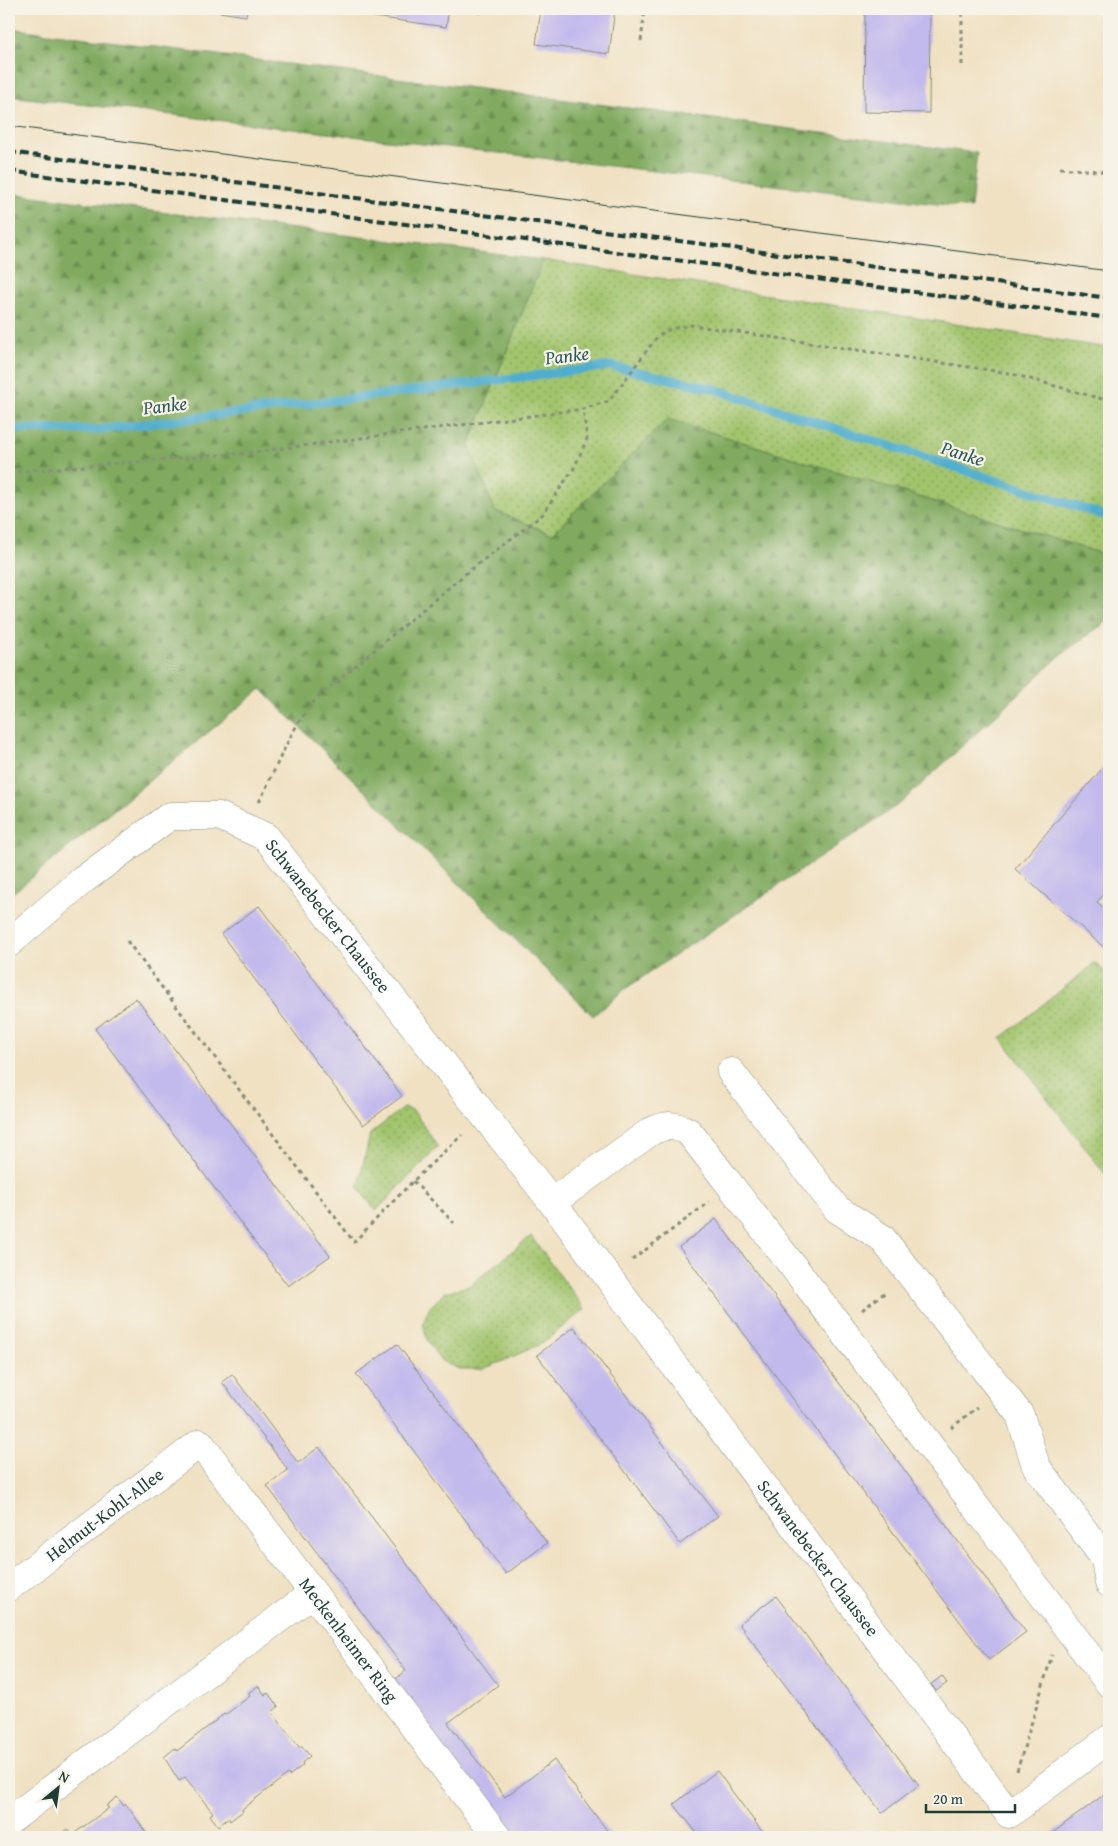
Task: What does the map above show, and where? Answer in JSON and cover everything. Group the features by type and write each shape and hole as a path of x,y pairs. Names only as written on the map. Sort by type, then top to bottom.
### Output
{"street":[{"name":"Schwanebecker Chaussee","path":"9,943 84,880 170,816 219,816 266,837 552,1202 1009,1814"},
{"path":"731,1072 837,1209 882,1238 1020,1415 1036,1466 1108,1565"},
{"path":"552,1202 650,1132 665,1125 676,1125 689,1132 840,1326 1109,1683"},
{"name":"Helmut-Kohl-Allee","path":"9,1587 200,1443"},
{"name":"Meckenheimer Ring","path":"200,1443 497,1837"},
{"path":"9,1821 313,1593"},
{"path":"1009,1814 1109,1739"}],"path":[{"path":"479,14 480,9"},
{"path":"640,41 645,9"},
{"path":"962,9 962,65"},
{"path":"1060,168 1109,172"},
{"path":"9,472 246,453 582,409 609,401 618,392 656,337 670,329 691,325 1009,373 1109,400"},
{"path":"246,827 271,778 288,738 303,713 317,698 465,574 542,515 574,468 587,439 582,409"},
{"path":"127,941 354,1242 453,1141 486,1118"},
{"path":"413,1181 454,1223"},
{"path":"607,1278 731,1185"},
{"path":"840,1326 910,1274"},
{"path":"929,1445 1000,1390"},
{"path":"1009,1814 1013,1784 1058,1633 1066,1627"}],"green space":[{"path":"9,28 977,153 971,208 9,96"},
{"path":"9,193 543,260 469,445 495,511 552,534 668,419 1109,556 1109,620 1063,653 902,802 625,989 593,1016 261,689 9,896"},
{"path":"543,260 1109,348 1109,556 668,419 552,534 495,511 469,446"},
{"path":"1095,963 1109,975 1109,1179 1001,1038"},
{"path":"403,1108 413,1110 438,1147 376,1211 358,1188 370,1134"},
{"path":"531,1236 585,1309 543,1343 482,1369 459,1369 440,1360 427,1340 423,1323 429,1308 445,1292 469,1286"}],"building":[{"path":"199,9 247,9 246,16"},
{"path":"375,9 449,9 446,27 374,17"},
{"path":"541,9 615,9 609,54 536,44"},
{"path":"865,9 930,9 929,113 864,112"},
{"path":"1109,761 1109,888 1097,902 1109,913 1109,952 1015,869"},
{"path":"259,906 402,1096 363,1125 221,934"},
{"path":"136,998 330,1256 288,1286 95,1029"},
{"path":"716,1219 1026,1632 989,1660 679,1247"},
{"path":"574,1327 718,1516 680,1544 537,1355"},
{"path":"397,1344 547,1543 506,1574 356,1374"},
{"path":"232,1374 298,1463 319,1447 498,1685 448,1723 505,1797 554,1760 612,1837 508,1837 391,1682 406,1671 267,1486 288,1470 222,1382"},
{"path":"776,1596 919,1785 882,1813 739,1624"},
{"path":"942,1676 947,1683 936,1691 931,1684"},
{"path":"258,1686 265,1695 268,1693 278,1707 272,1712 299,1747 302,1746 310,1756 302,1763 303,1765 242,1809 243,1811 230,1821 229,1818 218,1826 210,1815 213,1813 185,1777 179,1781 164,1757 175,1748 177,1751 225,1715 250,1696 248,1693"},
{"path":"717,1771 766,1837 700,1837 674,1804"},
{"path":"1109,1791 1109,1837 1047,1837"},
{"path":"117,1797 124,1806 126,1804 149,1837 58,1837 68,1829 72,1835 109,1808 106,1806"}],"waterway":[{"name":"Panke","path":"9,429 97,430 611,366 711,388 1109,517"}],"tram line":[{"path":"9,126 1109,271"}],"railway":[{"path":"9,152 1109,298"},
{"path":"9,171 1109,318"}]}
